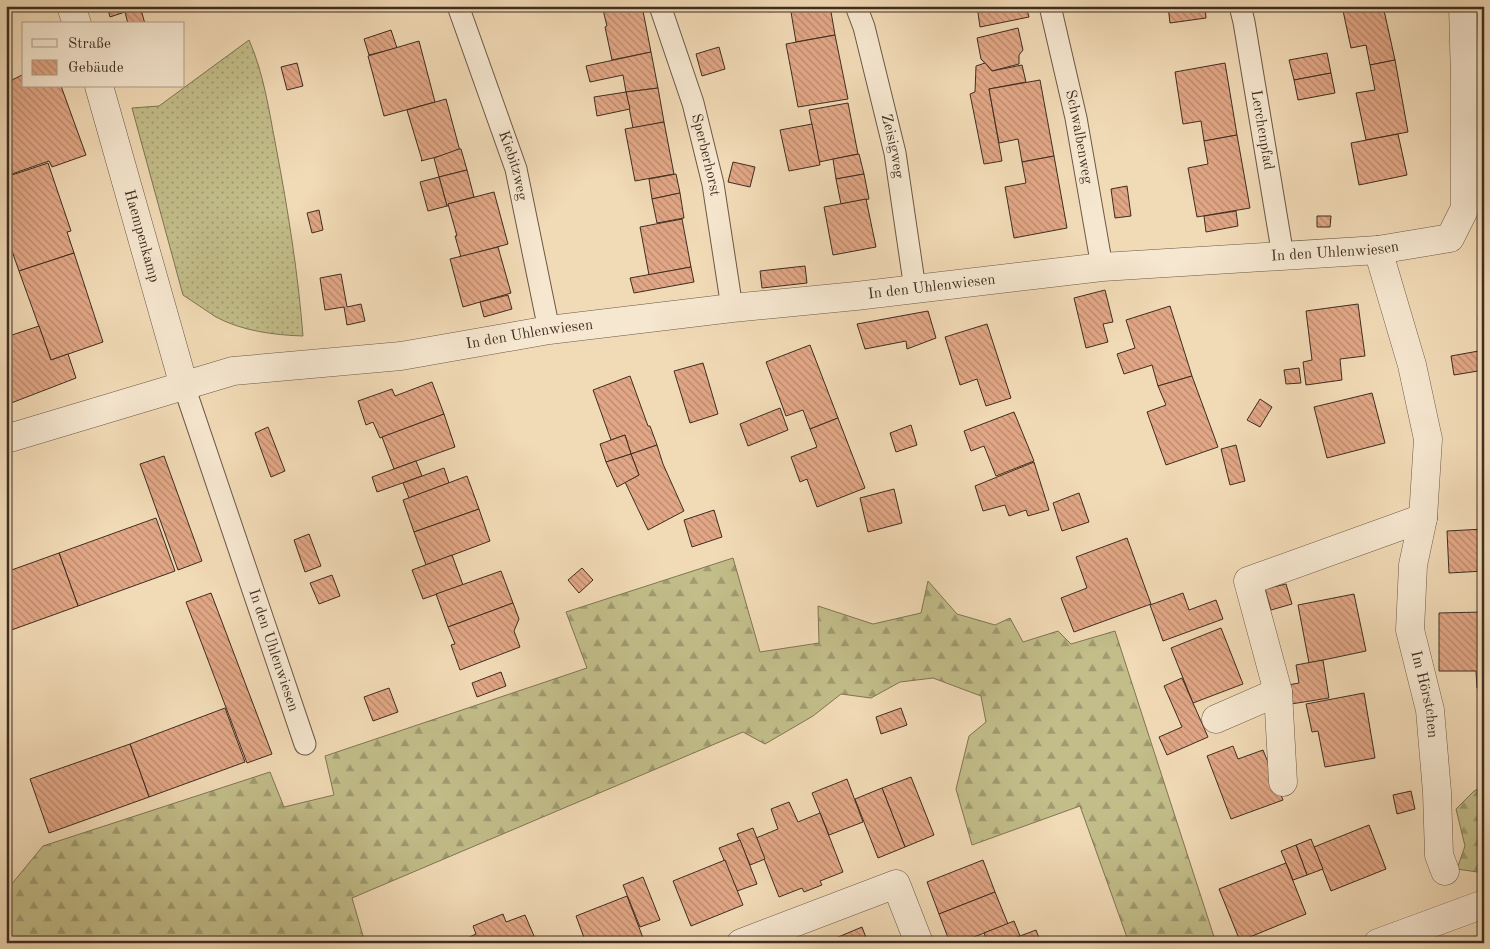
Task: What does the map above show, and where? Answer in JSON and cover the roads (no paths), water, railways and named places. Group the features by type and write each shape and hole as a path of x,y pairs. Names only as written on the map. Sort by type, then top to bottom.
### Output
{"street":[{"path":"71,6 76,22"},
{"name":"In den Uhlenwiesen","path":"6,439 233,371 401,356 550,330 1102,267 1378,250 1450,238 1466,208 1465,79 1462,6"},
{"name":"Haempenkamp","path":"101,88 184,386"},
{"name":"Im Hörstchen","path":"1378,250 1412,366 1428,439 1423,518 1413,565 1410,630 1430,710 1437,792 1439,855 1444,871"},
{"path":"1283,782 1278,692 1248,580 1423,518"},
{"path":"1216,718 1278,692"},
{"path":"741,943 896,884 919,943"},
{"path":"1378,943 1484,904"}],"lane":[{"name":"Kiebitzweg","path":"458,6 516,169 550,330"},
{"name":"Sperberhorst","path":"660,6 692,102 713,184 732,308"},
{"name":"Zeisigweg","path":"856,6 864,27 895,153 915,289"},
{"name":"Schwalbenweg","path":"1050,6 1076,118 1102,267"},
{"name":"Lerchenpfad","path":"1240,6 1283,256"},
{"name":"In den Uhlenwiesen","path":"184,386 305,744"}]}
